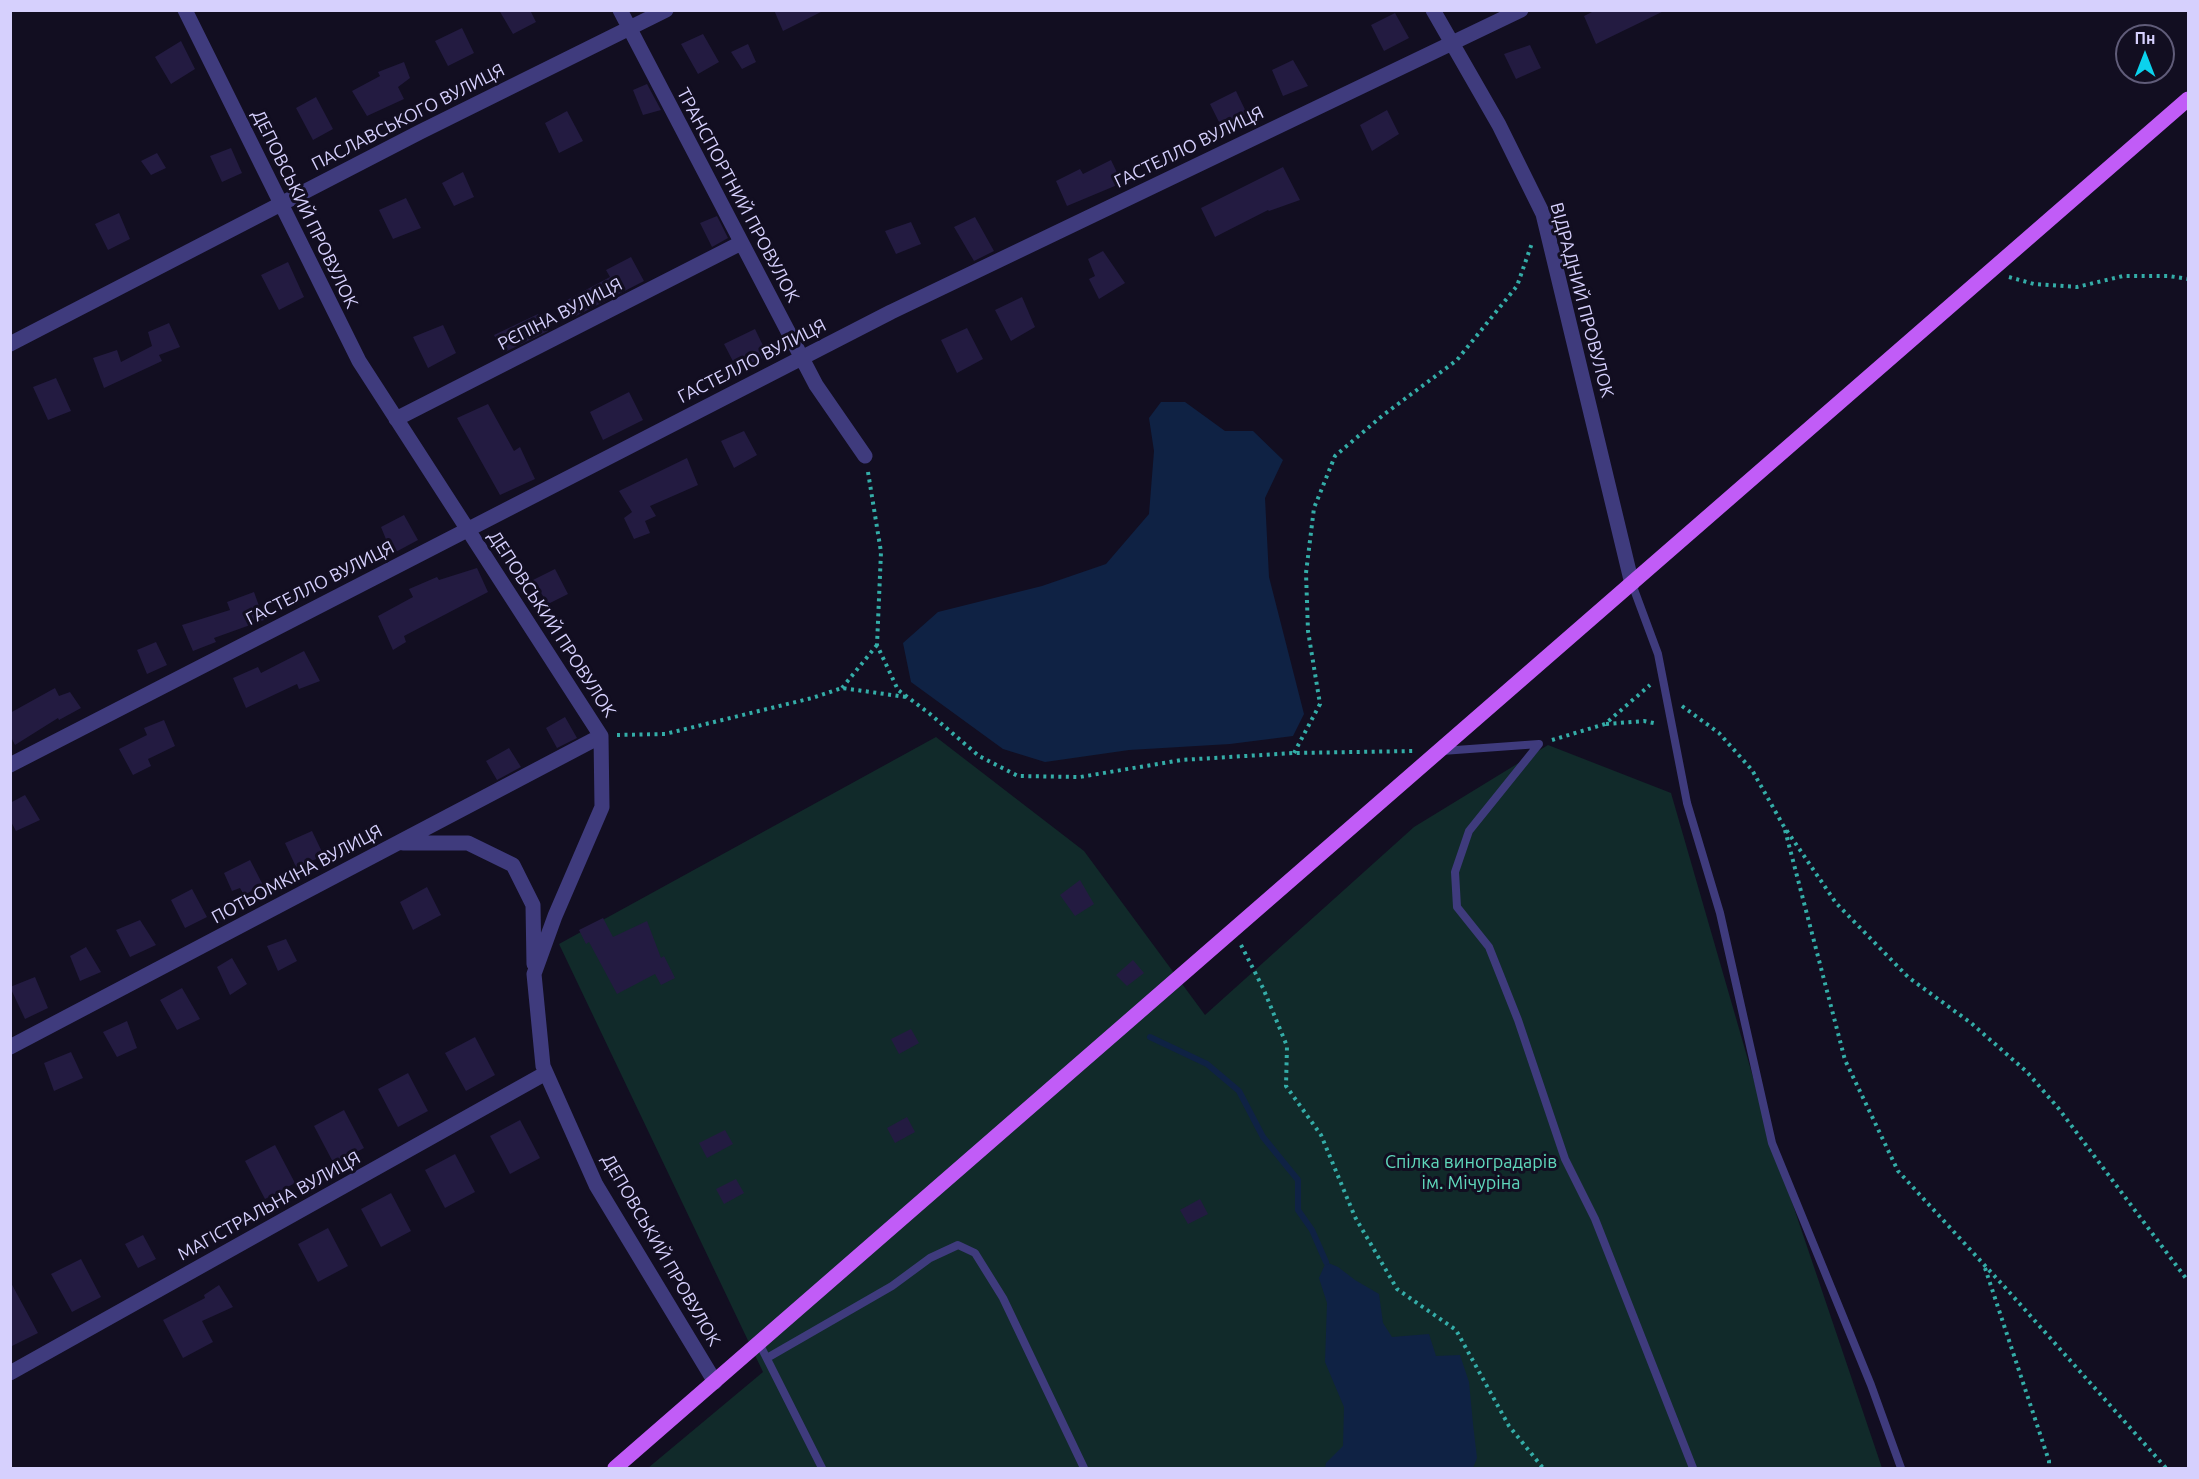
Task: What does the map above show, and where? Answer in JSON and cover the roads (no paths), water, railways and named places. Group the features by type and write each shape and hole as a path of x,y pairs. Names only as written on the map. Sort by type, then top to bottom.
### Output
{"main road":[{"path":"615,1468 2188,99"}],"street":[{"name":"ДЕПОВСЬКИЙ ПРОВУЛОК","path":"185,10 282,203 358,362 601,736 602,807 555,916 534,974 543,1066 596,1185 715,1382"},
{"name":"ТРАНСПОРТНИЙ ПРОВУЛОК","path":"620,10 801,358 816,385 865,456"},
{"name":"ПАСЛАВСЬКОГО ВУЛИЦЯ","path":"10,344 420,132 666,10"},
{"name":"ВІДРАДНИЙ ПРОВУЛОК","path":"1433,10 1499,125 1543,214 1632,584"},
{"name":"ГАСТЕЛЛО ВУЛИЦЯ","path":"10,765 902,307 1521,10"},
{"name":"РЄПІНА ВУЛИЦЯ","path":"396,419 741,243"},
{"name":"ПОТЬОМКІНА ВУЛИЦЯ","path":"10,1047 601,736"},
{"path":"399,843 468,843 513,865 533,905 534,974"},
{"name":"МАГІСТРАЛЬНА ВУЛИЦЯ","path":"10,1373 546,1073"}],"lane":[{"path":"1632,584 1658,654 1687,803 1720,912 1772,1143 1871,1385 1901,1468"},
{"path":"1440,751 1539,744 1468,831 1455,872 1457,907 1489,947 1518,1020 1565,1159 1595,1219 1693,1468"},
{"path":"767,1358 892,1286 930,1258 958,1245 975,1252 1003,1298 1084,1468"},
{"path":"759,1343 822,1468"}],"water":[{"path":"1161,402 1185,402 1225,431 1253,431 1283,460 1265,498 1269,577 1304,714 1293,736 1230,744 1129,750 1045,762 1003,749 911,682 903,643 938,612 1042,586 1106,564 1149,514 1154,451 1149,418"},
{"path":"1326,1262 1338,1267 1379,1294 1383,1323 1392,1337 1429,1334 1436,1356 1460,1355 1469,1382 1477,1458 1473,1468 1325,1468 1326,1463 1343,1446 1344,1407 1325,1362 1327,1303 1319,1278"}],"waterway":[{"path":"1150,1037 1207,1064 1239,1091 1263,1137 1298,1180 1298,1210 1312,1230 1326,1262"}],"park label":[{"name":"Спілка виноградарів ім. Мічуріна","path":"1471,1172"}]}
